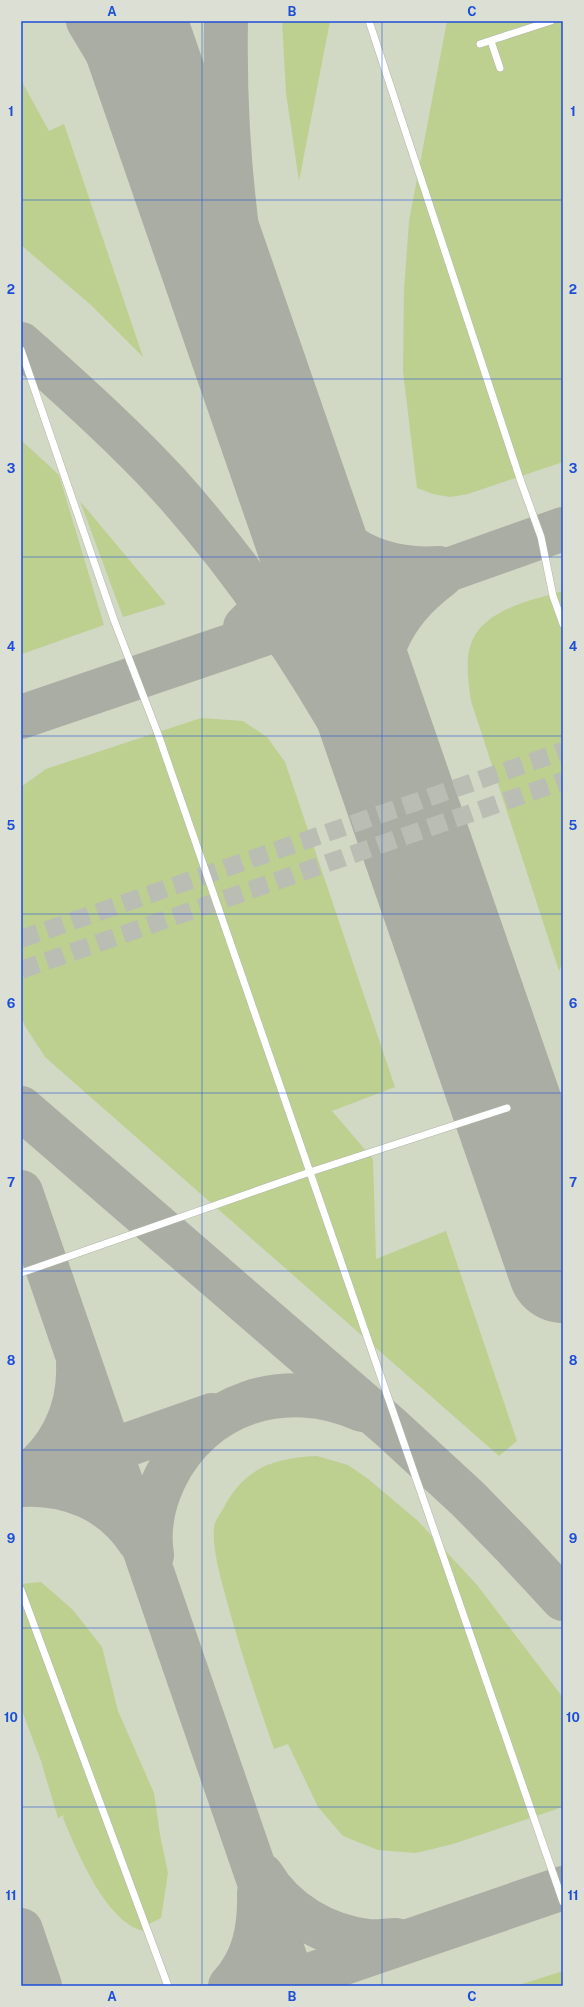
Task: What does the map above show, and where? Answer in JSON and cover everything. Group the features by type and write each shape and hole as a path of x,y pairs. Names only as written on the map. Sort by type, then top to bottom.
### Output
{"lane":[{"path":"369,21 520,479 541,537 553,596 563,624"},
{"path":"480,44 551,21"},
{"path":"491,41 500,68"},
{"path":"21,350 114,620 158,734 563,1902"},
{"path":"21,1274 310,1172 508,1108"},
{"path":"21,1590 168,1986"}],"shaded area":[{"path":"21,21 563,21 563,1986 21,1986"}],"green space":[{"path":"282,21 330,21 299,181 286,93"},
{"path":"447,21 563,21 563,462 468,494 450,497 433,494 417,488 403,371 404,290 409,221"},
{"path":"21,80 49,131 64,124 143,357 91,305 21,245"},
{"path":"21,440 59,475 104,625 22,654"},
{"path":"80,501 166,604 123,617"},
{"path":"563,591 563,961 559,971 471,701 468,680 468,658 472,642 479,629 490,619 503,611 518,605"},
{"path":"201,718 243,721 267,737 285,762 395,1087 332,1111 373,1159 376,1259 446,1231 517,1441 499,1456 45,1057 25,1026 21,1016 21,787 46,769"},
{"path":"317,1456 348,1465 367,1478 418,1521 477,1585 561,1695 563,1698 563,1805 557,1809 453,1844 416,1853 378,1850 343,1836 318,1807 288,1744 274,1749 230,1614 215,1552 214,1526 217,1518 231,1495 250,1475 261,1468 287,1459"},
{"path":"41,1582 73,1610 102,1647 118,1711 154,1793 160,1835 168,1873 161,1918 147,1925 144,1931 130,1925 117,1915 94,1884 76,1848 63,1818 64,1815 58,1818 41,1761 21,1708 21,1584"},
{"path":"563,1971 563,1986 516,1986"}],"taxiway":[{"path":"88,21 136,101 222,284"},
{"path":"226,21 229,143 232,184 242,265 263,371 315,554"},
{"path":"21,344 96,412 151,466 198,518 254,590 305,666 374,784 407,849 457,961"},
{"path":"300,502 329,532 345,544 361,553 378,561 397,566 439,568"},
{"path":"245,627 257,615 267,601 283,572 292,540 292,506"},
{"path":"21,717 335,610 563,529"},
{"path":"376,727 376,682 380,661 386,642 395,624 407,607 422,591 441,576"},
{"path":"21,1108 391,1428 468,1499 563,1599"},
{"path":"21,1192 295,1986"},
{"path":"21,1479 47,1457 65,1429 75,1398 78,1381 78,1364"},
{"path":"152,1555 151,1525 155,1506 165,1478 181,1452 201,1431 224,1414 249,1403 276,1397 304,1396 333,1400 362,1410"},
{"path":"21,1482 212,1415"},
{"path":"21,1485 56,1487 73,1491 88,1497 103,1505 116,1515 139,1541"},
{"path":"262,1875 271,1888 294,1911 321,1928 336,1934 368,1941 396,1940"},
{"path":"277,1986 563,1888"},
{"path":"230,1986 245,1965 254,1943 257,1931 259,1893"},
{"path":"21,1930 40,1986"}],"runway":[{"path":"131,21 563,1268"}],"tunnel":[{"path":"21,939 563,751"},
{"path":"21,970 563,781"}]}
